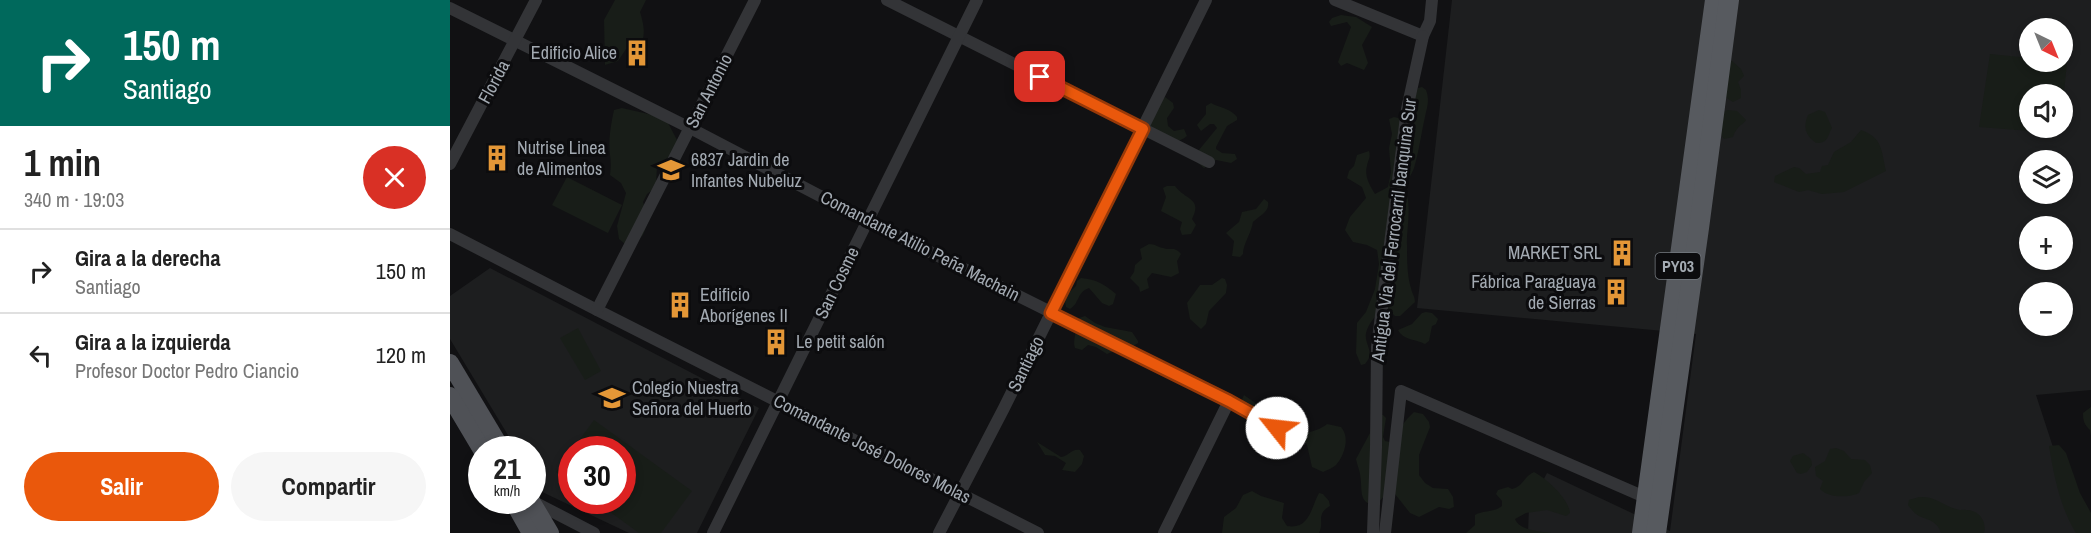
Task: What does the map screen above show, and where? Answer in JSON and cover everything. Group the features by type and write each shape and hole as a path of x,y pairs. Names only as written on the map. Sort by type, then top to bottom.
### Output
{"highway":[{"name":"PY03","path":"1656,533 1669,389 1715,0"},
{"name":"PY03","path":"1642,533 1700,228 1729,0"}],"main road":[{"path":"450,363 494,436"},
{"path":"450,396 474,436"},
{"path":"527,514 531,533"},
{"path":"534,514 550,533"}],"street":[{"name":"Florida","path":"450,164 536,0"},
{"name":"San Antonio","path":"597,310 755,0"},
{"path":"887,0 1209,162"},
{"name":"San Cosme","path":"713,533 978,0"},
{"name":"Santiago","path":"939,533 1004,408 1206,0"},
{"path":"1335,0 1423,36"},
{"name":"Antigua Via del Ferrocarril banquina Sur","path":"1373,533 1377,347 1407,109 1423,36 1430,21 1432,0"},
{"name":"Comandante Atilio Peña Machain","path":"450,8 1229,401 1293,437"},
{"name":"Comandante José Dolores Molas","path":"450,234 1038,533"},
{"path":"1385,533 1401,391 1647,498"},
{"path":"1164,533 1229,401"},
{"path":"546,512 594,533"}],"shaded area":[{"path":"615,0 646,0 640,12 644,36 639,45 626,49 618,61 605,65 604,20"},
{"path":"1452,0 2091,0 2091,390 2036,395 2081,533 1528,533 1529,507 1547,473 1670,531 1696,334 1417,308"},
{"path":"1341,15 1356,17 1372,27 1362,45 1368,63 1364,70 1347,63 1341,66 1338,62 1351,27 1347,22 1331,26 1329,22 1332,18"},
{"path":"1990,54 2019,57 2019,72 2066,72 2065,84 2019,84 2019,130 1979,127"},
{"path":"1732,61 1741,69 1744,76 1738,82 1741,98 1733,102 1722,95 1728,62"},
{"path":"1422,87 1427,94 1427,107 1416,162 1404,190 1407,194 1409,208 1408,273 1415,302 1400,316 1395,316 1388,309 1382,309 1377,314 1366,333 1370,356 1365,364 1361,365 1356,353 1357,323 1366,312 1375,289 1379,264 1377,250 1353,242 1345,230 1350,217 1366,198 1362,187 1347,178 1357,155 1369,151 1370,157 1366,173 1371,188 1375,194 1388,187 1391,172 1389,148 1392,134 1389,119 1394,117 1407,120 1418,88"},
{"path":"1165,97 1173,103 1174,108 1167,118 1168,126 1174,131 1184,129 1187,136 1181,140 1174,141 1164,138 1143,119"},
{"path":"1211,103 1228,110 1237,117 1237,120 1227,126 1216,149 1222,153 1235,154 1237,159 1231,163 1216,160 1204,168 1198,163 1199,150 1217,128 1214,124 1210,124 1201,131 1197,125 1206,114 1206,106"},
{"path":"622,108 657,116 667,121 677,140 670,155 657,165 656,187 647,194 643,202 649,220 643,235 630,248 619,239 617,226 626,193 621,183 610,175 610,132 614,110"},
{"path":"1819,110 1825,112 1832,128 1825,140 1816,143 1807,134 1806,123 1808,115"},
{"path":"1724,111 1737,111 1746,120 1733,137 1724,139 1719,132"},
{"path":"1861,130 1877,141 1882,151 1886,171 1844,192 1822,194 1808,190 1799,192 1774,182 1775,176 1794,167 1806,174 1820,172 1822,166 1828,165 1834,152 1851,142"},
{"path":"567,177 622,205 608,233 552,205"},
{"path":"1175,186 1194,203 1195,212 1192,219 1196,225 1191,234 1182,235 1180,229 1182,222 1161,211 1166,197 1163,188"},
{"path":"1264,199 1268,202 1267,208 1253,222 1243,254 1240,257 1232,256 1234,241 1226,233 1239,222 1242,212 1256,209"},
{"path":"1149,244 1179,252 1181,254 1177,261 1179,273 1171,277 1152,273 1147,279 1149,288 1140,292 1139,287 1130,278 1135,265 1142,259 1140,249"},
{"name":"Colegio Nuestra Señora del Huerto","path":"490,268 759,408 697,533 629,533 589,514 636,514 636,436 558,436 558,499 546,494 546,436 509,436 450,339 450,296"},
{"path":"1081,278 1100,283 1116,294 1113,304 1109,306 1102,303 1089,288 1082,293 1073,307 1070,309 1066,307 1066,297"},
{"path":"1222,278 1225,279 1227,285 1226,293 1209,311 1206,324 1201,329 1190,319 1187,303 1200,285 1212,285"},
{"path":"1422,313 1432,313 1438,319 1432,326 1429,341 1425,344 1406,338 1400,333 1398,330 1412,324"},
{"path":"1085,316 1105,327 1132,332 1138,343 1107,354 1088,345 1082,350 1075,348 1076,319"},
{"path":"578,328 601,371 585,380 560,338"},
{"path":"1244,395 1268,412 1286,415 1294,432 1309,432 1327,424 1341,427 1346,441 1339,461 1335,466 1323,472 1312,467 1304,441 1295,440 1240,404"},
{"path":"2091,407 2091,436 2084,422 2083,413"},
{"path":"1414,412 1423,414 1430,427 1419,455 1419,475 1433,488 1448,489 1453,497 1454,507 1449,509 1439,507 1419,517 1410,513 1395,494 1386,494 1376,505 1366,502 1362,494 1356,459 1378,415 1386,418 1383,437 1385,441 1390,442"},
{"path":"594,420 616,436 582,436"},
{"path":"1037,442 1061,457 1080,450 1084,456 1082,464 1075,472 1062,470 1066,463 1055,456 1045,455"},
{"path":"2059,445 2066,453 2080,493 2091,513 2091,533 2076,533 2062,502 2049,446"},
{"path":"1836,448 1844,451 1851,459 1865,460 1870,465 1872,473 1864,482 1859,493 1838,496 1820,489 1823,481 1816,476 1815,467 1825,461 1830,449"},
{"path":"636,450 692,491 661,533 639,533 613,514 636,514"},
{"path":"1803,453 1811,459 1812,465 1807,472 1801,474 1797,473 1790,461 1793,456"},
{"path":"1534,472 1556,490 1566,502 1570,513 1566,516 1547,510 1526,513 1515,519 1526,528 1551,533 1466,533 1475,525 1475,515 1502,506 1502,501 1496,494 1498,490 1508,487 1516,488"},
{"path":"1252,491 1284,503 1282,518 1287,526 1295,526 1305,521 1319,493 1329,501 1330,506 1323,512 1319,533 1222,533 1224,517 1236,508 1243,495"},
{"path":"1919,497 1934,499 1958,510 1975,512 1983,520 1984,533 1941,533 1935,523 1918,515 1908,505 1909,500"}],"place":[{"name":"Edificio Alice","path":"637,53"},
{"name":"Nutrise Linea de Alimentos","path":"497,158"},
{"name":"6837 Jardin de Infantes Nubeluz","path":"671,170"},
{"name":"MARKET SRL","path":"1622,253"},
{"name":"Fábrica Paraguaya de Sierras","path":"1616,292"},
{"name":"Edificio Aborígenes II","path":"680,305"},
{"name":"Le petit salón","path":"776,342"},
{"name":"Colegio Nuestra Señora del Huerto","path":"612,398"}],"route":[{"path":"1040,77 1143,129 1051,313 1229,401 1277,428"}]}
